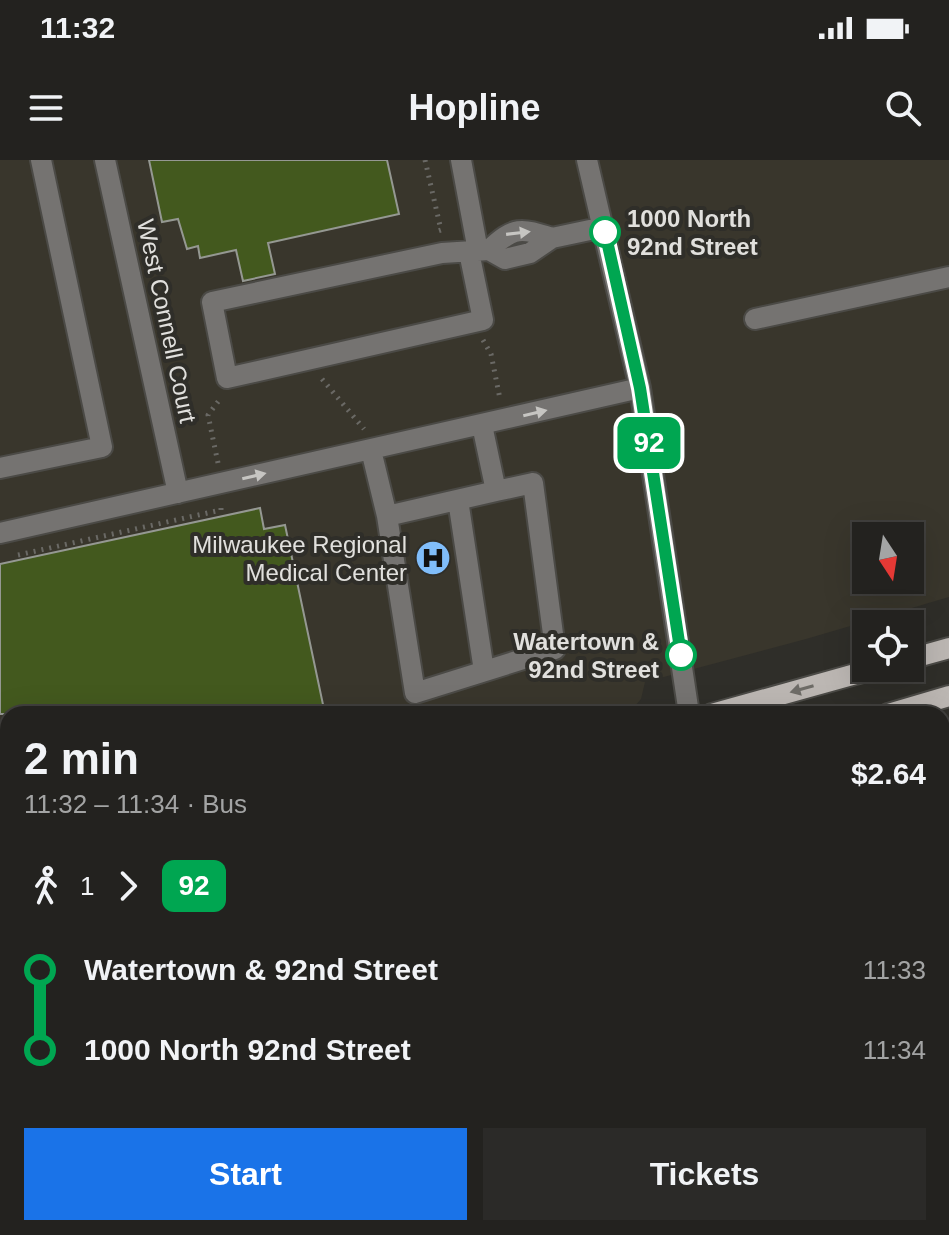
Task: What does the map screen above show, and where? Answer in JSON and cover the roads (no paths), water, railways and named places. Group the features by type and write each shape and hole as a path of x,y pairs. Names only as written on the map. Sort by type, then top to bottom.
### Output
{"main road":[{"path":"924,655 949,648"},
{"path":"741,706 852,675"},
{"path":"915,706 949,696"}],"street":[{"path":"0,468 102,447 41,160"},
{"name":"West Connell Court","path":"105,160 178,493"},
{"path":"461,160 479,251 483,320 227,378 212,302 442,253 479,251 505,259 530,253 552,238 604,227"},
{"path":"587,160 640,388 688,706"},
{"path":"755,319 949,277"},
{"path":"0,533 221,484 370,442 482,425 640,388"},
{"path":"482,425 496,491"},
{"path":"370,442 387,516 415,693 555,649 533,483 387,516"},
{"path":"458,500 484,671"}],"place":[{"name":"1000 North 92nd Street","path":"605,232"},
{"name":"Milwaukee Regional Medical Center","path":"433,558"},
{"name":"Watertown & 92nd Street","path":"681,655"}]}
